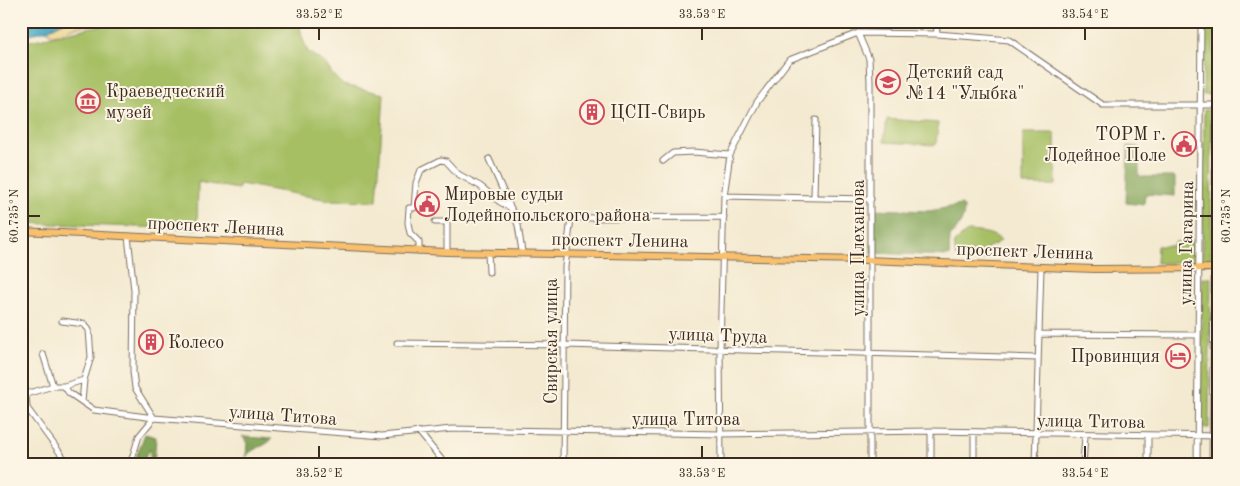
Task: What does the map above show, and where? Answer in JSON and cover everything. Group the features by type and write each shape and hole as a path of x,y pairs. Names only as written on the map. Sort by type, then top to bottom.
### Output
{"main road":[{"name":"проспект Ленина","path":"21,231 447,252 872,260 1040,268 1216,268"}],"street":[{"path":"936,21 937,34"},
{"name":"улица Гагарина","path":"1197,465 1201,21"},
{"name":"улица Гагарина","path":"1212,465 1216,268 1215,106 1217,21"},
{"path":"721,465 720,349 724,257 724,196 730,155 757,102 789,60 858,33 937,34 1009,40 1103,105 1215,106"},
{"name":"улица Плеханова","path":"858,33 868,59 872,260 870,465"},
{"path":"814,196 816,120"},
{"path":"663,161 673,153 693,152 730,155"},
{"path":"489,159 518,225 522,252"},
{"path":"419,251 419,242 410,233 408,223 409,208 414,208 416,183 421,170 433,163 442,160 446,161 458,174 480,186 511,208"},
{"path":"724,196 814,196 871,199"},
{"name":"Свирская улица","path":"563,465 567,253 571,218 724,217"},
{"path":"435,222 447,222 447,252"},
{"path":"128,236 134,290 133,372 135,388 154,418 139,436 130,465"},
{"path":"488,253 489,272"},
{"path":"1036,465 1040,268"},
{"path":"62,321 84,324 89,330 91,357 84,380 82,402"},
{"path":"1039,334 1198,335"},
{"name":"улица Труда","path":"397,343 565,345 1038,358"},
{"path":"43,354 53,386"},
{"path":"26,394 84,380"},
{"path":"21,386 26,394 27,408 69,465"},
{"name":"улица Титова","path":"64,386 69,394 94,410 154,418 382,436 452,429 722,434 931,431 1219,436"},
{"path":"931,431 932,465"},
{"path":"419,432 446,465"},
{"path":"974,432 974,465"},
{"path":"1084,465 1085,435"},
{"path":"1148,436 1148,465"}],"green space":[{"path":"137,21 299,21 302,37 308,52 325,63 343,85 384,94 377,201 329,200 240,184 238,189 198,182 197,229 21,223 21,43 93,27"},
{"path":"1204,21 1214,21 1213,94 1203,95"},
{"path":"1204,110 1212,110 1211,263 1202,263"},
{"path":"887,119 938,123 936,145 884,142"},
{"path":"1023,133 1055,133 1056,185 1023,185"},
{"path":"1128,146 1139,147 1139,177 1175,177 1175,196 1145,194 1144,205 1126,203"},
{"path":"961,205 964,207 963,215 958,227 950,237 949,256 871,253 873,209 929,211"},
{"path":"968,231 989,234 1001,240 984,251 984,259 956,257 954,243"},
{"path":"1175,242 1193,242 1193,263 1156,263 1157,246 1172,246"},
{"path":"1202,278 1211,278 1209,428 1200,428"},
{"path":"145,434 156,437 154,465 150,465 150,449 146,455 144,465 133,465"},
{"path":"242,436 272,439 251,451 246,457 247,442"}],"sand":[{"path":"66,21 119,21 76,27 53,35 47,30"}],"water":[{"path":"21,21 65,21 47,30 21,36"}],"place":[{"name":"Детский сад №14 \"Улыбка\"","path":"888,82"},
{"name":"Краеведческий музей","path":"88,101"},
{"name":"ЦСП-Свирь","path":"592,112"},
{"name":"ТОРМ г. Лодейное Поле","path":"1184,144"},
{"name":"Мировые судьи Лодейнопольского района","path":"427,204"},
{"name":"Колесо","path":"151,342"},
{"name":"Провинция","path":"1178,356"}]}
